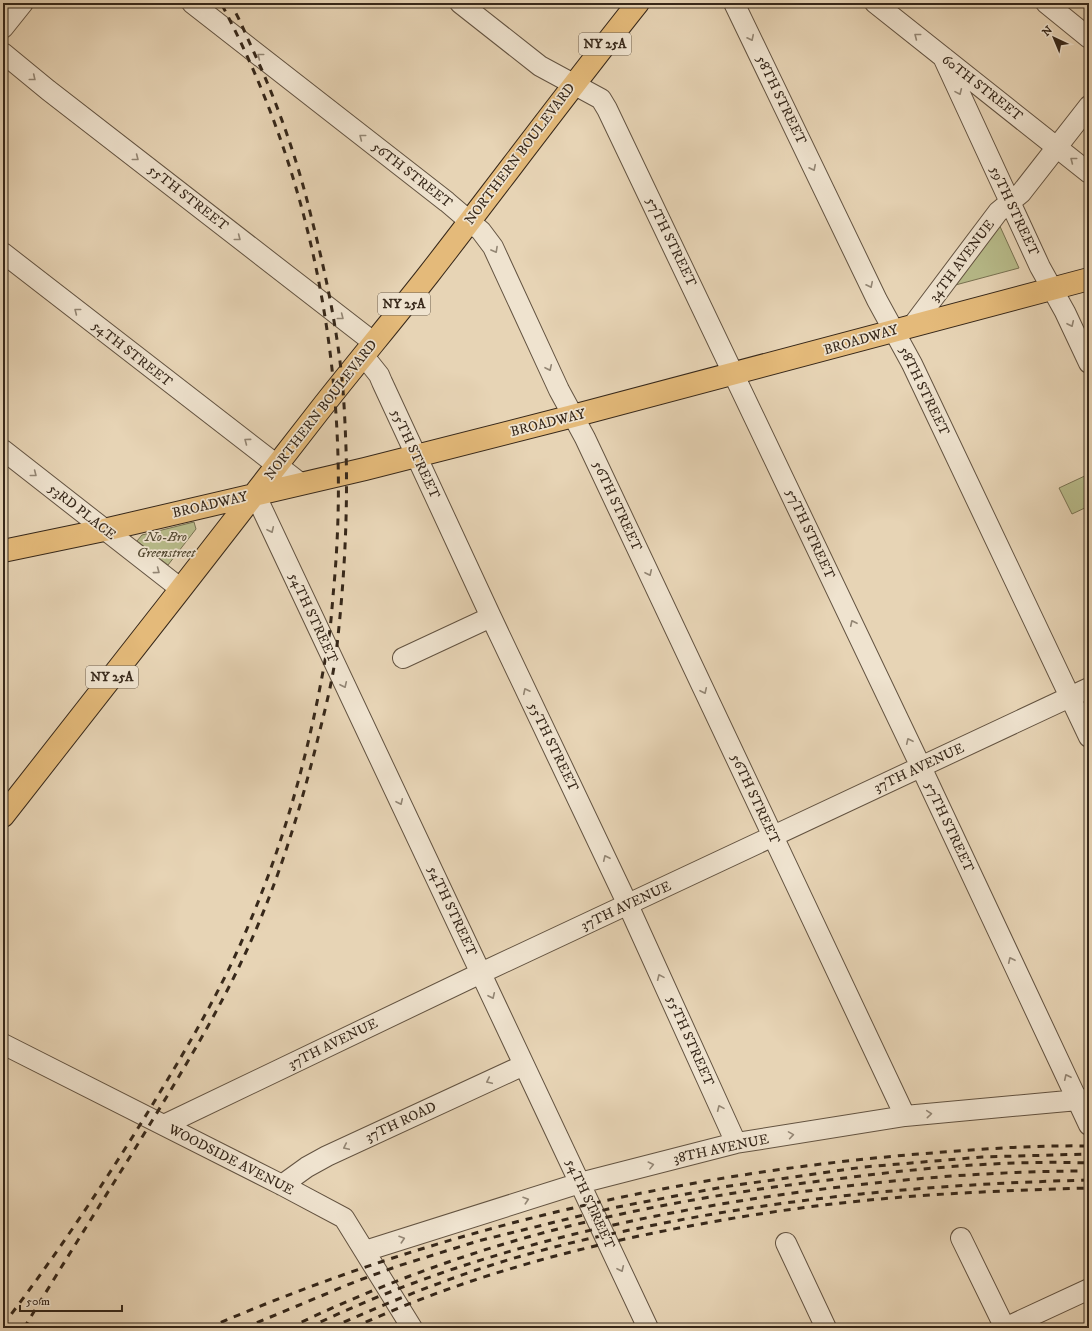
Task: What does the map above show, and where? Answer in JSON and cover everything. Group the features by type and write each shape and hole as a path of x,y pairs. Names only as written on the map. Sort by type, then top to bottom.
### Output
{"main road":[{"name":"NORTHERN BOULEVARD","path":"3,816 368,349 470,221 573,84 638,3"},
{"name":"BROADWAY","path":"3,551 104,530 416,456 734,374 1089,279"}],"street":[{"path":"3,28 23,3"},
{"name":"56TH STREET","path":"192,3 470,221 484,235 493,247 558,388 586,438 904,1116"},
{"name":"57TH STREET","path":"460,3 540,66 600,99 607,109 921,767 1083,1100 1089,1125"},
{"name":"58TH STREET","path":"734,3 877,300 903,328 912,364 1089,737"},
{"name":"60TH STREET","path":"875,3 1089,173"},
{"path":"1046,3 1089,38"},
{"name":"55TH STREET","path":"3,54 368,349 491,618 628,905 736,1143"},
{"name":"59TH STREET","path":"943,57 1040,267 1053,289 1089,363"},
{"name":"34TH AVENUE","path":"903,328 998,212 1021,193 1089,106"},
{"name":"54TH STREET","path":"3,254 300,483"},
{"name":"53RD PLACE","path":"3,450 181,589"},
{"name":"54TH STREET","path":"255,494 648,1328"},
{"path":"403,658 491,618"},
{"name":"37TH AVENUE","path":"164,1125 481,973 1089,688"},
{"name":"WOODSIDE AVENUE","path":"3,1044 282,1185 344,1218 412,1328"},
{"name":"37TH ROAD","path":"282,1185 307,1167 327,1156 524,1064"},
{"name":"38TH AVENUE","path":"365,1251 580,1183 736,1143 904,1116 1083,1100"},
{"path":"961,1238 1005,1328 1089,1289"},
{"path":"786,1243 826,1328"}],"green space":[{"path":"998,222 1019,268 948,287"},
{"path":"1089,474 1089,506 1072,514 1059,488"},
{"name":"No-Bro Greenstreet","path":"194,522 196,529 168,565 137,541 142,535"}],"railway":[{"path":"3,1325 60,1247 96,1194 162,1089 227,973 249,924 275,857 296,788 321,684 328,641 334,585 338,510 337,435 331,360 320,285 303,212 281,140 254,71 221,3"},
{"path":"24,1328 180,1074 225,995 251,941 271,892 297,815 328,696 336,654 346,526 346,448 344,399 336,331 320,254 293,152 261,68 239,19 230,3"},
{"path":"208,1328 291,1294 376,1263 550,1213 639,1194 728,1177 907,1155 1021,1147 1089,1146"},
{"path":"244,1328 357,1281 398,1266 478,1241 612,1208 723,1187 864,1167 982,1157 1089,1154"},
{"path":"289,1328 347,1301 437,1266 528,1237 604,1218 721,1195 900,1171 994,1164 1057,1162 1089,1163"},
{"path":"308,1328 361,1304 470,1264 581,1232 638,1220 752,1199 836,1187 962,1175 1089,1171"},
{"path":"331,1328 456,1277 532,1253 618,1232 748,1208 804,1200 918,1189 1089,1180"},
{"path":"353,1328 386,1313 454,1287 523,1265 594,1246 689,1226 779,1211 869,1200 924,1195 1089,1188"}]}
